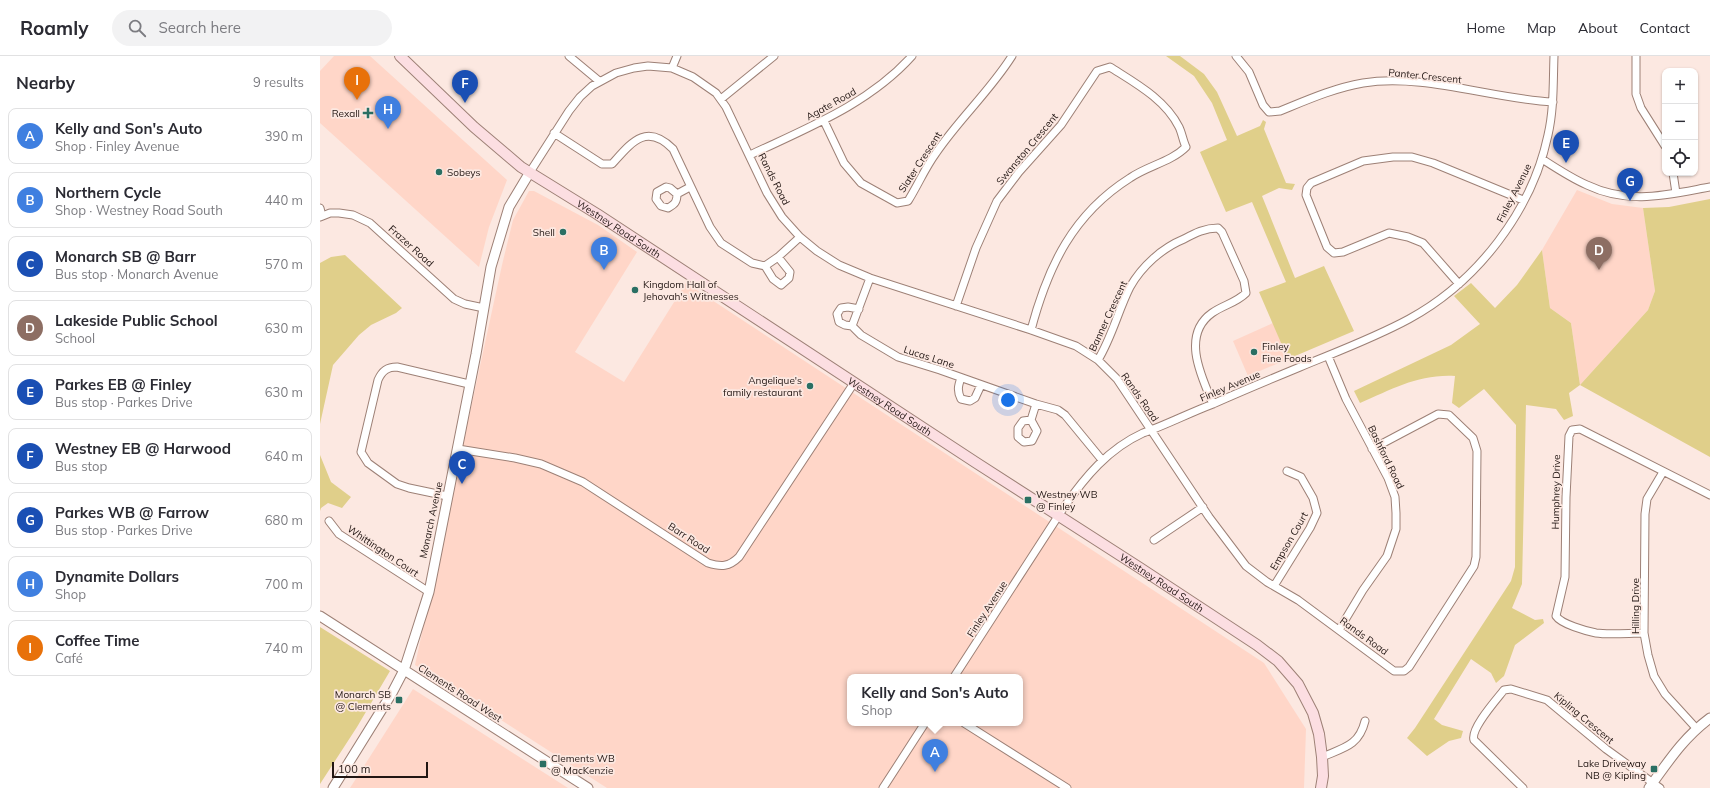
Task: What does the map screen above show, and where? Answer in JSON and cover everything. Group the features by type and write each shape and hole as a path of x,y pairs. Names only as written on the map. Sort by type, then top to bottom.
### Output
{"main road":[{"name":"Westney Road South","path":"400,56 494,144 521,167 1257,644 1278,661 1298,684 1313,713 1319,734 1322,757 1323,776 1321,788"}],"street":[{"path":"569,56 599,81"},
{"path":"672,68 677,56"},
{"path":"721,99 774,56"},
{"name":"Agate Road","path":"750,155 824,121 857,102 887,80 912,56"},
{"name":"Slater Crescent","path":"824,121 844,163 860,183 897,203 908,201 935,154 961,120 1004,69 1012,56"},
{"name":"Panter Crescent","path":"1236,56 1248,72 1263,105 1269,112 1280,111 1341,88 1363,83 1392,80 1553,102"},
{"name":"Finley Avenue","path":"956,674 1058,516 1083,480 1102,460 1128,440 1328,356 1409,319 1452,290 1478,266 1498,242 1514,219 1542,160 1553,102 1554,56"},
{"path":"1636,56 1636,94 1641,108 1662,141"},
{"name":"Rands Road","path":"530,172 554,133 580,97 599,81 616,73 648,66 672,68 693,77 716,93 721,99 771,199 782,217 800,237 817,251 839,265 870,278 1076,346 1098,360 1116,379 1234,552 1246,566 1274,586 1298,600 1394,672 1404,671 1409,667 1474,566 1476,557 1477,451 1473,438 1449,414 1438,414 1372,449"},
{"name":"Swanston Crescent","path":"956,306 976,248 997,201 1019,172 1062,125 1097,71 1110,67 1159,100 1179,127 1186,148 1179,154 1138,172 1122,182 1082,218 1057,256 1031,330"},
{"path":"554,133 602,164 612,164 633,141 641,137 650,136 666,143 673,149 710,228 721,243 752,263 765,266 773,279 781,284 789,278 790,272 778,257"},
{"path":"1459,284 1423,243 1408,237 1389,233 1343,252 1334,253 1327,247 1308,202 1306,195 1307,188 1311,183 1363,161 1393,157 1412,157 1433,163 1523,200"},
{"path":"1542,160 1587,185 1618,196 1643,198 1710,187"},
{"name":"Monarch Avenue","path":"333,788 392,693 404,670 428,592 458,449 491,267 508,207 530,172"},
{"path":"1673,176 1676,193"},
{"path":"677,194 690,187"},
{"path":"320,208 321,216"},
{"name":"Frazer Road","path":"321,216 339,213 353,215 370,223 454,299 465,304 484,308"},
{"name":"Banner Crescent","path":"1098,360 1108,344 1131,287 1154,257 1173,243 1207,228 1218,228 1222,232 1244,281 1246,293 1239,300 1212,313 1198,328 1195,355 1212,404"},
{"path":"765,266 778,257 800,237"},
{"path":"852,326 870,278"},
{"name":"Lucas Lane","path":"858,309 848,307 842,308 837,314 839,322 852,326 861,335 898,357 1036,404 1058,410 1065,415 1102,460"},
{"name":"Bashford Road","path":"1328,356 1346,399 1388,478 1395,497 1396,529 1387,556 1363,590 1339,630"},
{"path":"447,496 397,484 368,463 360,452 378,380 381,373 390,367 469,384"},
{"name":"Lucas Lane","path":"961,378 958,386 958,393 961,399 970,401 975,398 981,385"},
{"name":"Barr Road","path":"458,449 515,458 559,471 583,482 708,562 718,566 726,566 734,562 739,557 854,383"},
{"path":"1031,420 1036,404"},
{"name":"Humphrey Drive","path":"1644,633 1597,633 1564,623 1558,620 1556,616 1565,577 1566,497 1569,436 1572,430 1580,429 1710,495"},
{"name":"Empson Court","path":"1274,586 1310,528 1317,513 1313,498 1301,477 1287,471"},
{"name":"Hilling Drive","path":"1663,472 1647,499 1645,514 1644,633 1654,676 1666,694 1696,728"},
{"path":"1154,540 1203,507"},
{"name":"Whittington Court","path":"329,521 339,534 428,592"},
{"name":"Clements Road West","path":"320,616 588,788"},
{"name":"Kipling Crescent","path":"1523,788 1474,740 1473,737 1476,728 1504,690 1512,689 1547,700 1606,749 1654,786"},
{"path":"1654,786 1672,754 1696,728 1710,718"},
{"path":"1322,757 1354,743 1362,733 1365,722"},
{"path":"882,788 923,726"},
{"path":"969,726 1067,788"}],"shaded area":[{"path":"334,56 370,56 507,180 489,227 479,267 320,123 320,71"},
{"path":"1166,56 1180,56 1204,74 1217,92 1237,136 1260,126 1263,120 1266,122 1264,129 1286,183 1295,184 1292,190 1279,188 1262,196 1295,278 1324,266 1354,331 1288,359 1259,292 1286,282 1252,202 1226,212 1200,152 1227,140 1212,103 1194,76"},
{"path":"1577,190 1612,204 1643,208 1655,291 1648,310 1580,385 1571,323 1550,308 1542,250"},
{"path":"529,191 534,191 598,225 637,252 575,352 624,382 686,283 1264,663 1306,729 1304,788 607,788 415,665 513,220"},
{"path":"1710,199 1710,457 1580,385 1648,310 1655,291 1643,208 1669,207"},
{"path":"1542,250 1550,308 1571,323 1580,385 1569,393 1573,416 1564,420 1556,409 1526,405 1522,584 1512,608 1535,620 1543,619 1544,623 1515,645 1504,676 1496,683 1491,673 1471,659 1434,719 1442,725 1463,731 1461,738 1449,741 1427,756 1407,738 1511,581 1515,567 1516,425 1484,389 1459,408 1452,403 1455,376 1429,377 1417,380 1360,403 1354,391 1451,345 1480,324 1454,296 1471,283 1495,308 1517,285"},
{"path":"345,255 402,308 396,313 371,325 359,335 333,365 320,424 320,263 331,257"},
{"path":"1273,323 1288,359 1248,376 1233,341"},
{"path":"320,455 331,482 351,497 342,508 328,503 321,508 320,511"},
{"path":"320,627 390,671 357,727 320,784"},
{"path":"413,689 568,788 350,788"}],"place":[{"name":"Coffee Time","path":"357,100"},
{"name":"Westney EB @ Harwood","path":"465,103"},
{"name":"Rexall","path":"368,113"},
{"name":"Dynamite Dollars","path":"388,129"},
{"name":"Parkes EB @ Finley","path":"1566,163"},
{"name":"Sobeys","path":"439,172"},
{"name":"Parkes WB @ Farrow","path":"1630,201"},
{"name":"Shell","path":"563,232"},
{"name":"Northern Cycle","path":"604,270"},
{"name":"Lakeside Public School","path":"1599,270"},
{"name":"Kingdom Hall of Jehovah's Witnesses","path":"635,290"},
{"name":"Finley Fine Foods","path":"1254,352"},
{"name":"Angelique's family restaurant","path":"810,386"},
{"name":"Monarch SB @ Barr","path":"462,484"},
{"name":"Westney WB @ Finley","path":"1028,500"},
{"name":"Monarch SB @ Clements","path":"399,700"},
{"name":"Clements WB @ MacKenzie","path":"543,764"},
{"name":"Lake Driveway NB @ Kipling","path":"1654,769"},
{"name":"Kelly and Son's Auto","path":"935,772"}]}
